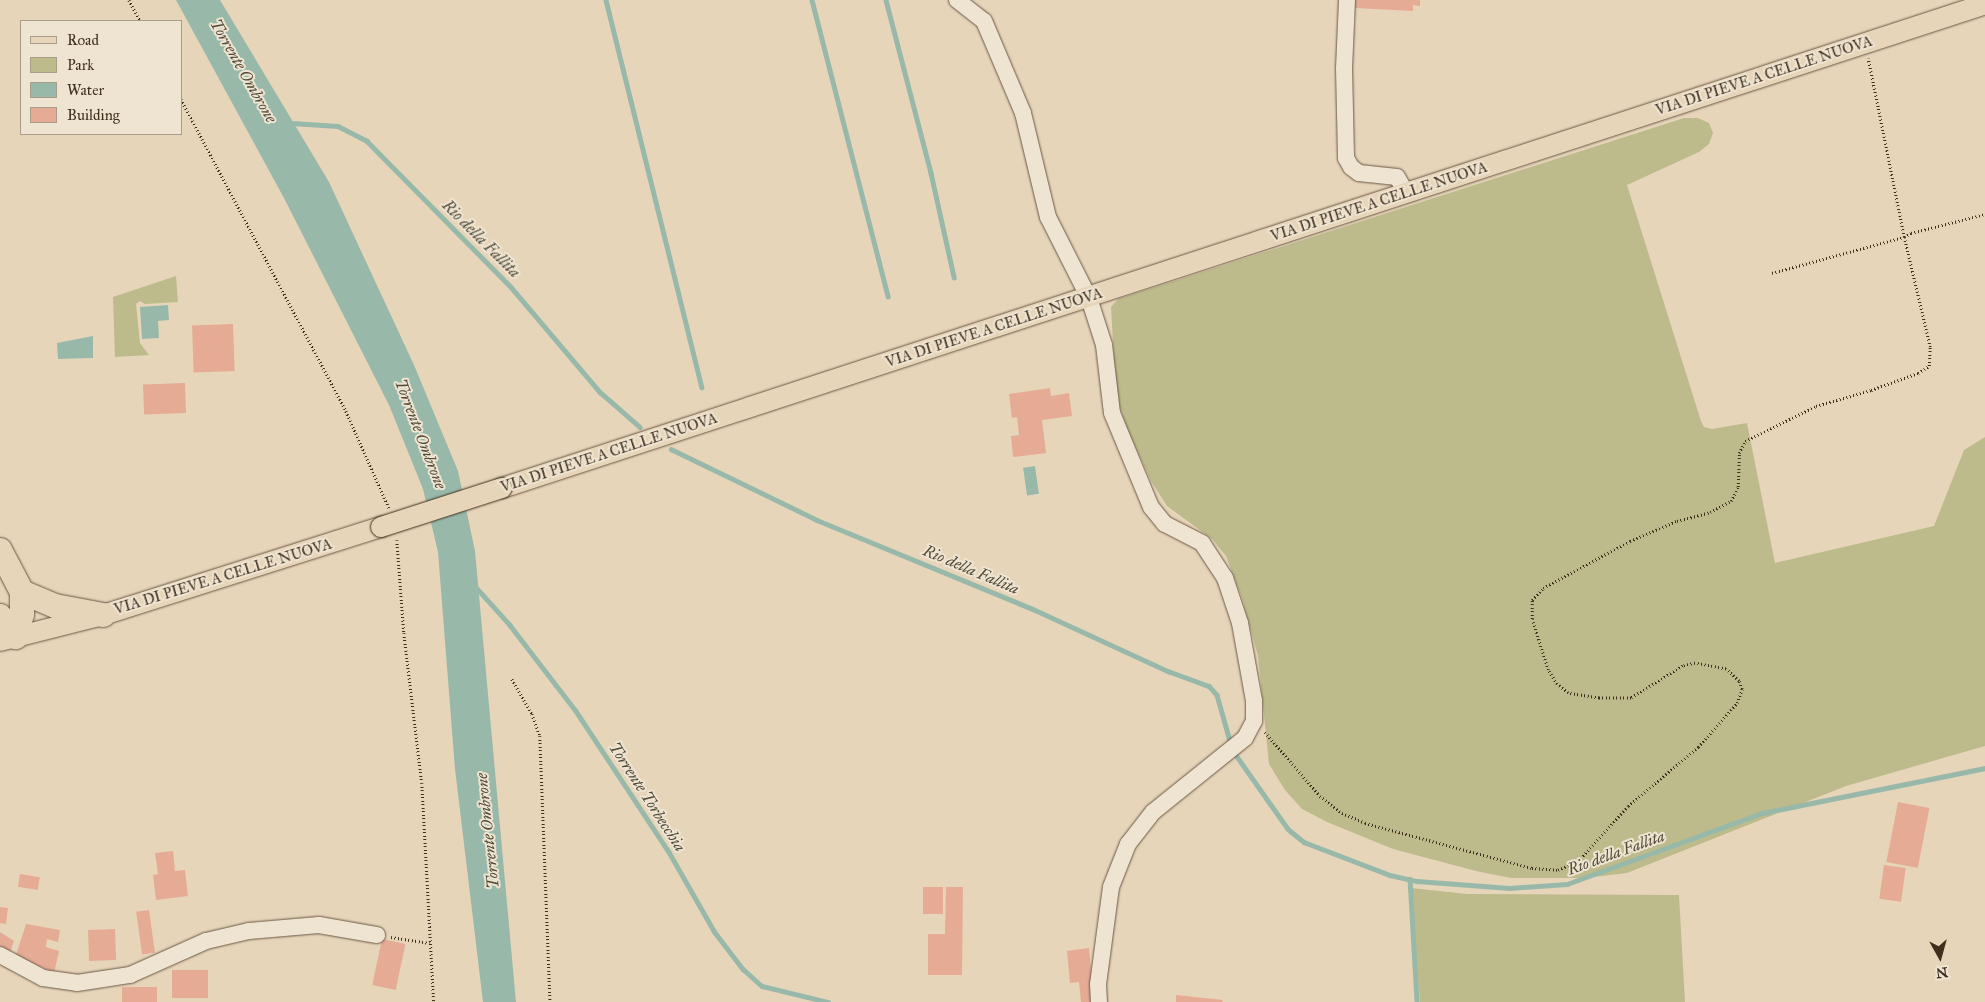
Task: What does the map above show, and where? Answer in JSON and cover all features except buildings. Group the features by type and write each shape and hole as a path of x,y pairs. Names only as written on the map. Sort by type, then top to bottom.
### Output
{"highway":[{"path":"0,550 22,592 22,614 8,639"},
{"path":"22,592 55,606 103,615"},
{"path":"0,616 8,639"}],"main road":[{"name":"VIA DI PIEVE A CELLE NUOVA","path":"8,639 103,615 381,527 1089,298 1864,42 1985,4"}],"street":[{"path":"957,0 984,21 1023,113 1050,224 1089,298 1104,345 1112,413 1151,507 1165,524 1202,543 1218,565 1235,602 1254,701 1254,721 1238,744 1160,806 1128,844 1111,887 1098,984 1099,1002"},
{"path":"1347,0 1344,68 1346,158 1351,168 1359,172 1397,177 1407,194"},
{"path":"0,955 52,981 86,983 130,976 206,941 249,931 319,925 377,935"}],"path":[{"path":"129,0 139,20"},
{"path":"1254,721 1320,796 1342,813 1365,823 1532,868 1558,870 1578,861 1628,806 1698,747 1737,703 1742,689 1739,681 1726,670 1695,663 1683,666 1631,698 1598,698 1568,693 1557,684 1548,670 1532,619 1532,600 1543,588 1630,541 1677,521 1710,512 1732,501 1738,487 1738,453 1745,441 1816,406 1871,390 1918,373 1929,366 1930,346 1904,237 1864,42"},
{"path":"1772,273 1985,214"},
{"path":"512,679 532,714 540,736 550,1002"},
{"path":"377,935 430,943"}],"green space":[{"path":"1684,118 1698,118 1709,123 1713,133 1709,144 1699,152 1627,185 1704,427 1712,429 1747,423 1775,563 1934,526 1964,450 1985,437 1985,746 1846,786 1627,873 1585,878 1511,878 1476,871 1393,849 1327,822 1302,809 1285,790 1269,764 1258,656 1242,598 1226,556 1212,539 1167,506 1151,481 1126,426 1116,396 1111,307 1118,299"},
{"path":"176,276 178,302 145,304 140,301 136,304 140,343 149,355 115,357 113,297"},
{"path":"1411,888 1467,894 1679,895 1685,1002 1420,1002"}],"water":[{"name":"Torrente Ombrone","path":"176,0 220,0 329,182 414,365 458,471 475,551 516,1002 483,1002 455,769 438,552 423,489 389,405 285,200"},
{"path":"168,305 169,320 158,321 159,338 142,339 140,307"},
{"path":"93,336 93,358 58,359 57,343"},
{"path":"1035,466 1039,494 1027,495 1023,468"}],"waterway":[{"path":"606,0 702,387"},
{"path":"812,0 888,296"},
{"path":"886,0 931,173 954,277"},
{"name":"Rio della Fallita","path":"291,123 338,126 367,141 511,287 600,392 640,427"},
{"name":"Rio della Fallita","path":"671,449 817,520 1033,609 1168,671 1209,686 1217,695 1230,741"},
{"name":"Torrente Torbecchia","path":"474,585 510,625 576,711 669,852 714,931 743,969 762,986 828,1002"},
{"name":"Rio della Fallita","path":"1236,755 1288,829 1304,842 1390,875 1417,881 1509,888 1567,884 1762,813 1985,768"},
{"path":"1410,879 1417,1002"}]}
